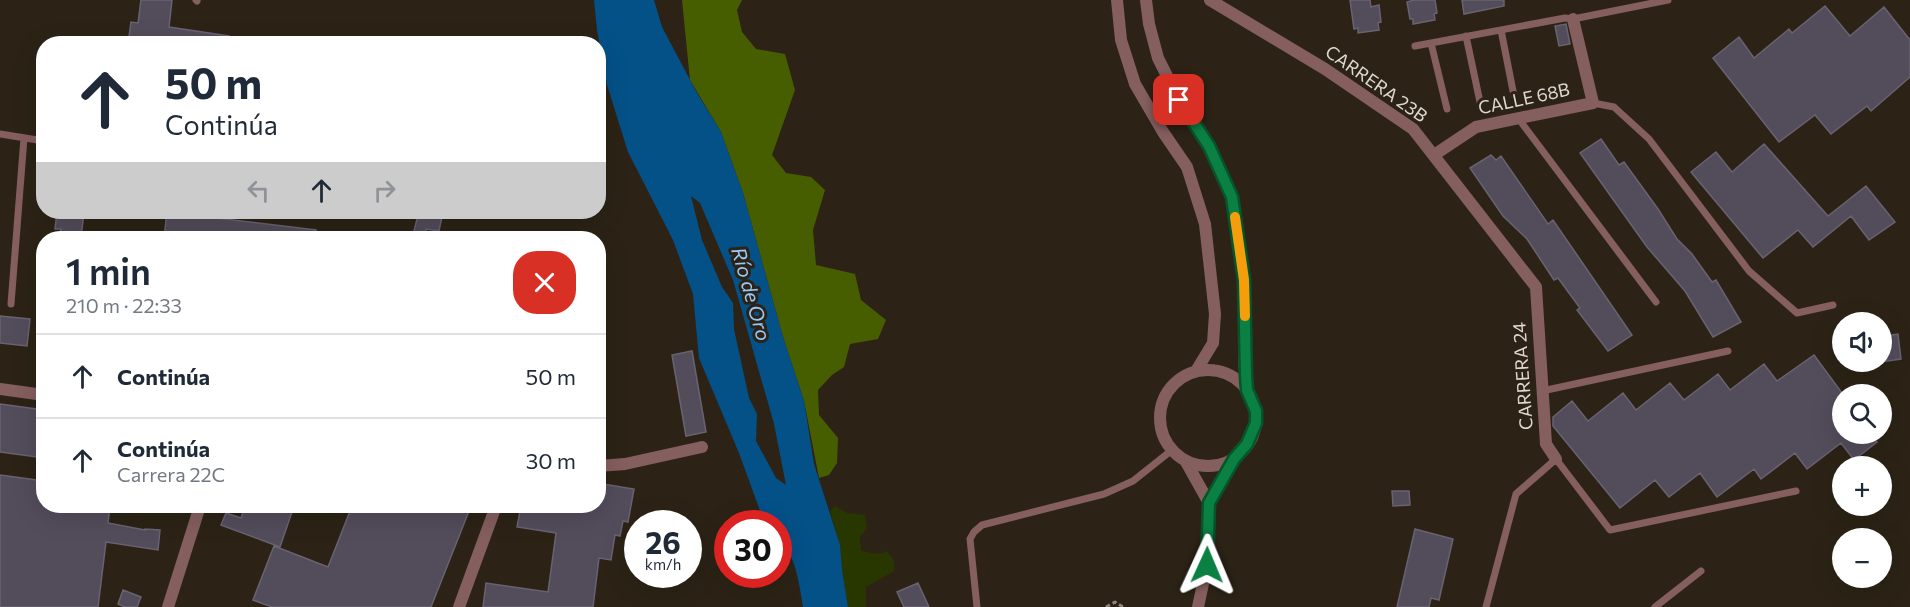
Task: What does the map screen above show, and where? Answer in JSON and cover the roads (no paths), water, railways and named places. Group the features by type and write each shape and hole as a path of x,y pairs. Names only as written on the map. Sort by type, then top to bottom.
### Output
{"street":[{"path":"1117,0 1121,40 1135,84 1187,167 1205,224 1215,314 1213,343 1196,371"},
{"path":"1146,0 1149,24 1158,58 1179,100 1209,146 1232,197 1244,280 1244,362 1247,390 1256,411 1256,423 1247,444 1234,459 1209,503 1207,565 1198,607"},
{"name":"CARRERA 23B","path":"1210,0 1326,69 1413,129 1536,287"},
{"path":"1574,19 1593,103"},
{"name":"CALLE 68B","path":"1434,155 1476,127 1593,103"},
{"name":"CARRERA 24","path":"1536,287 1546,444 1556,459"},
{"path":"1209,503 1185,460 1172,450 1163,435 1160,423 1162,401 1175,382 1196,371 1219,371 1230,375 1247,390"},
{"path":"0,389 36,394"},
{"path":"606,465 625,464 702,447"},
{"path":"1185,460 1208,465 1234,459"},
{"path":"168,607 198,513"},
{"path":"459,607 493,513"}],"lane":[{"path":"1415,46 1565,18 1574,19 1668,0"},
{"path":"1501,30 1514,96"},
{"path":"1466,36 1480,102"},
{"path":"1431,43 1447,109"},
{"path":"1593,103 1614,107 1649,139 1749,271 1775,295 1797,313 1833,305"},
{"path":"1518,118 1656,302"},
{"path":"0,134 36,140"},
{"path":"12,304 24,138"},
{"path":"1542,392 1728,351"},
{"path":"977,607 970,539 982,525 1104,494 1133,481 1172,450"},
{"path":"1486,607 1516,494 1556,459 1610,530 1796,491"},
{"path":"1655,607 1701,571"}],"water":[{"name":"Río de Oro","path":"594,0 654,0 662,27 697,93 721,132 743,193 783,337 804,401 814,464 840,545 848,607 803,607 792,560 792,510 760,510 739,453 699,358 693,294 673,240 628,152 607,85 606,36 598,36","holes":["691,196 700,203 733,280 774,424 786,485 776,478 756,441 757,414 749,398 734,329 733,303 722,287 702,240"]}]}
